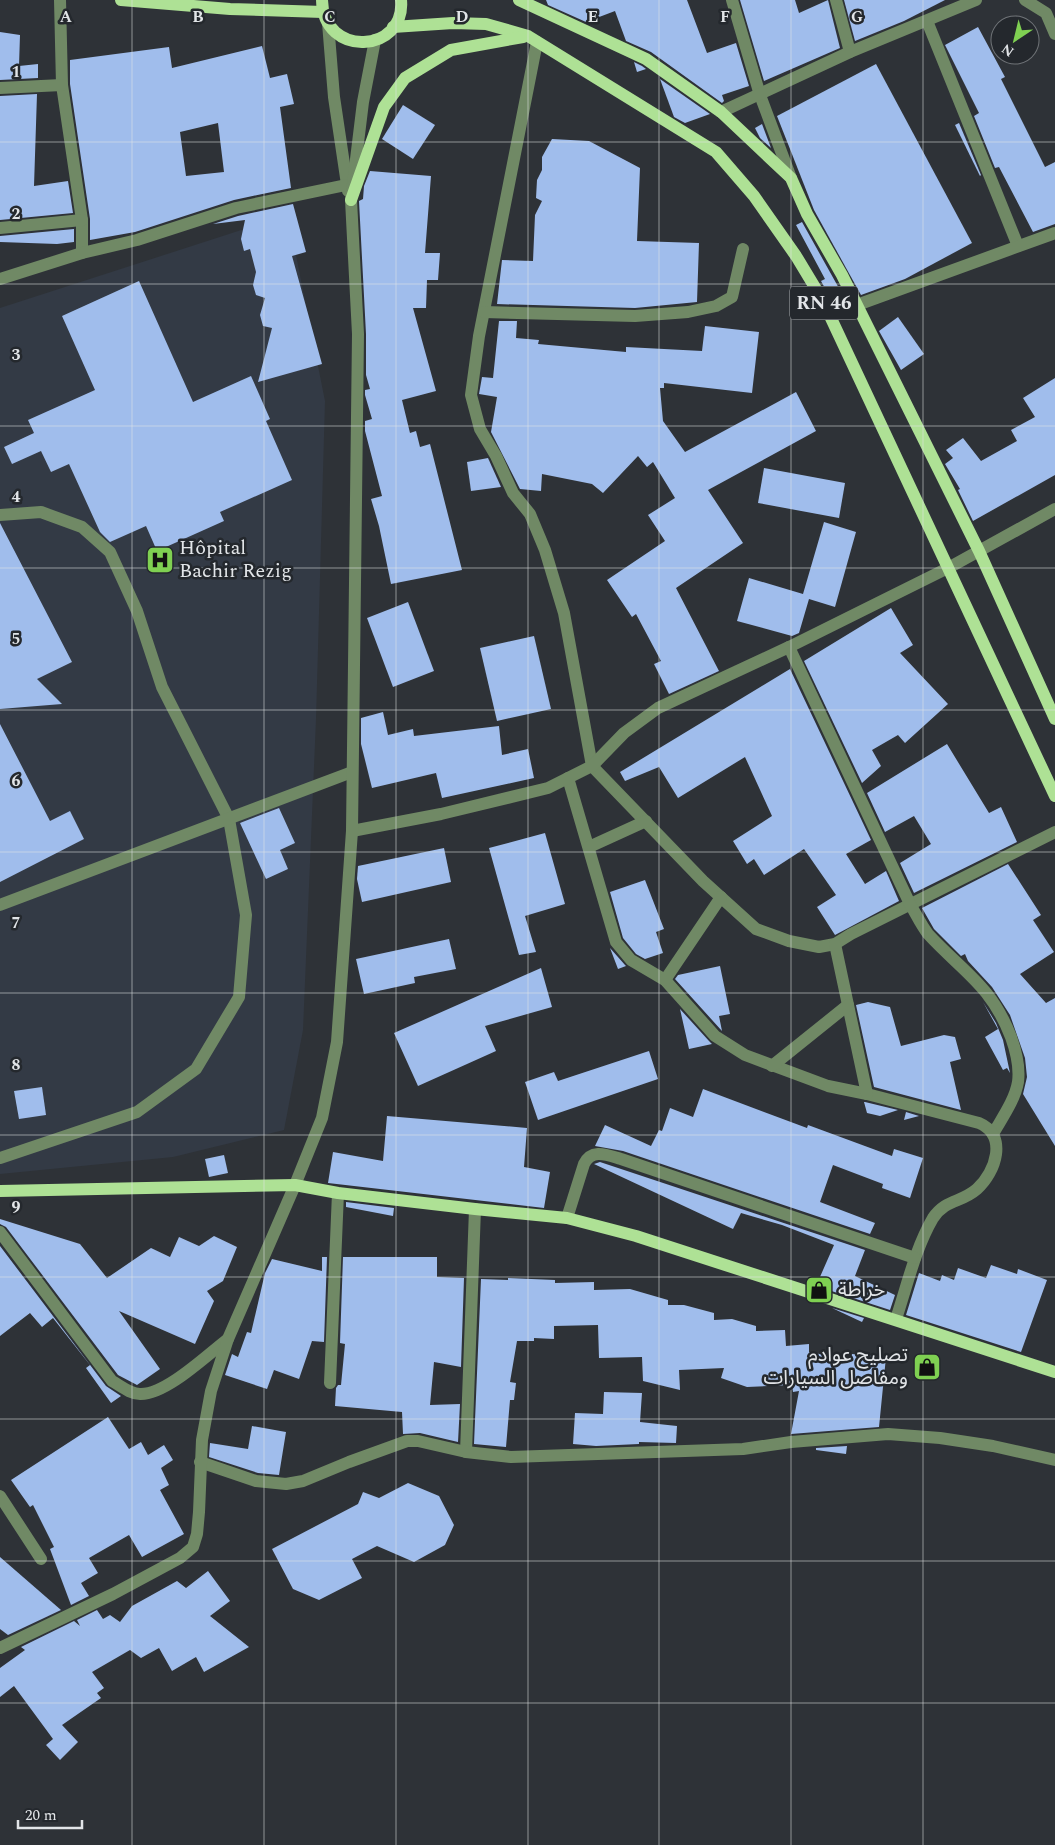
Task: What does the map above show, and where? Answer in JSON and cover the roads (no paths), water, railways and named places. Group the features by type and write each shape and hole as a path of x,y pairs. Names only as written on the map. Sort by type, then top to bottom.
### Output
{"main road":[{"path":"121,0 230,9 324,12 344,38 365,43 385,35 393,27 399,16 401,0"},
{"name":"RN 46","path":"519,0 646,60 721,112 791,178 808,214 857,305 979,551 1055,719"},
{"name":"RN 46","path":"393,27 453,22 486,24 533,39 716,152 754,196 796,256 822,299 950,567 1055,796"},
{"path":"351,200 384,107 405,78 451,50 533,39"},
{"path":"0,1191 296,1186 338,1193 567,1218 636,1236 1055,1372"}],"street":[{"path":"60,0 62,85 82,220 82,253"},
{"path":"732,0 760,95 791,178"},
{"path":"836,0 850,52"},
{"path":"721,112 850,52 976,0"},
{"path":"1025,0 1050,10 1055,34"},
{"path":"324,12 346,185 351,200"},
{"path":"927,21 1018,246"},
{"path":"533,39 471,395 480,429 496,456 513,493 530,514 545,550 564,613 592,766 721,897 756,929 789,941 819,947 835,944 851,934 1055,832"},
{"path":"0,1648 113,1594 180,1558 193,1547 197,1534 199,1512 200,1462 211,1391 228,1339 296,1186 322,1118 337,1042 352,831 358,334 351,200 363,102 375,40"},
{"path":"0,88 62,85"},
{"path":"0,279 82,253 137,240 236,208 346,185"},
{"path":"0,228 82,220"},
{"path":"857,305 1055,233"},
{"path":"484,312 635,316 688,312 716,306 732,297 743,249"},
{"path":"352,831 441,814 548,788 592,766 624,733 658,708 789,647 950,567 1055,509"},
{"path":"0,515 41,512 82,527 110,552 137,611 162,687 229,818 246,915 239,997 196,1069 137,1112 0,1158"},
{"path":"789,647 910,904 926,932 988,993 999,1009 1015,1047 1018,1064 1018,1083 1009,1106 993,1134"},
{"path":"0,905 352,772"},
{"path":"568,778 616,942 631,960 665,980 715,1036 745,1055 828,1086 867,1094 979,1123 988,1126 993,1134 997,1142 996,1155 988,1174 977,1189 940,1208 915,1258 896,1319"},
{"path":"589,847 646,821"},
{"path":"665,980 721,897"},
{"path":"835,944 867,1094"},
{"path":"772,1066 848,1005"},
{"path":"567,1218 587,1157 596,1153 607,1155 915,1258"},
{"path":"330,1383 338,1193"},
{"path":"466,1452 475,1209"},
{"path":"0,1232 112,1382 128,1391 141,1394 169,1384 228,1339"},
{"path":"200,1462 256,1480 286,1484 303,1481 407,1441 430,1443 466,1452 511,1457 743,1449 791,1442 888,1434 966,1442 1055,1460"},
{"path":"0,1496 41,1559"}],"place":[{"name":"Hôpital Bachir Rezig","path":"160,560"},
{"name":"خراطة","path":"819,1290"},
{"name":"تصليح عوادم ومفاصل السيارات","path":"927,1367"}]}
